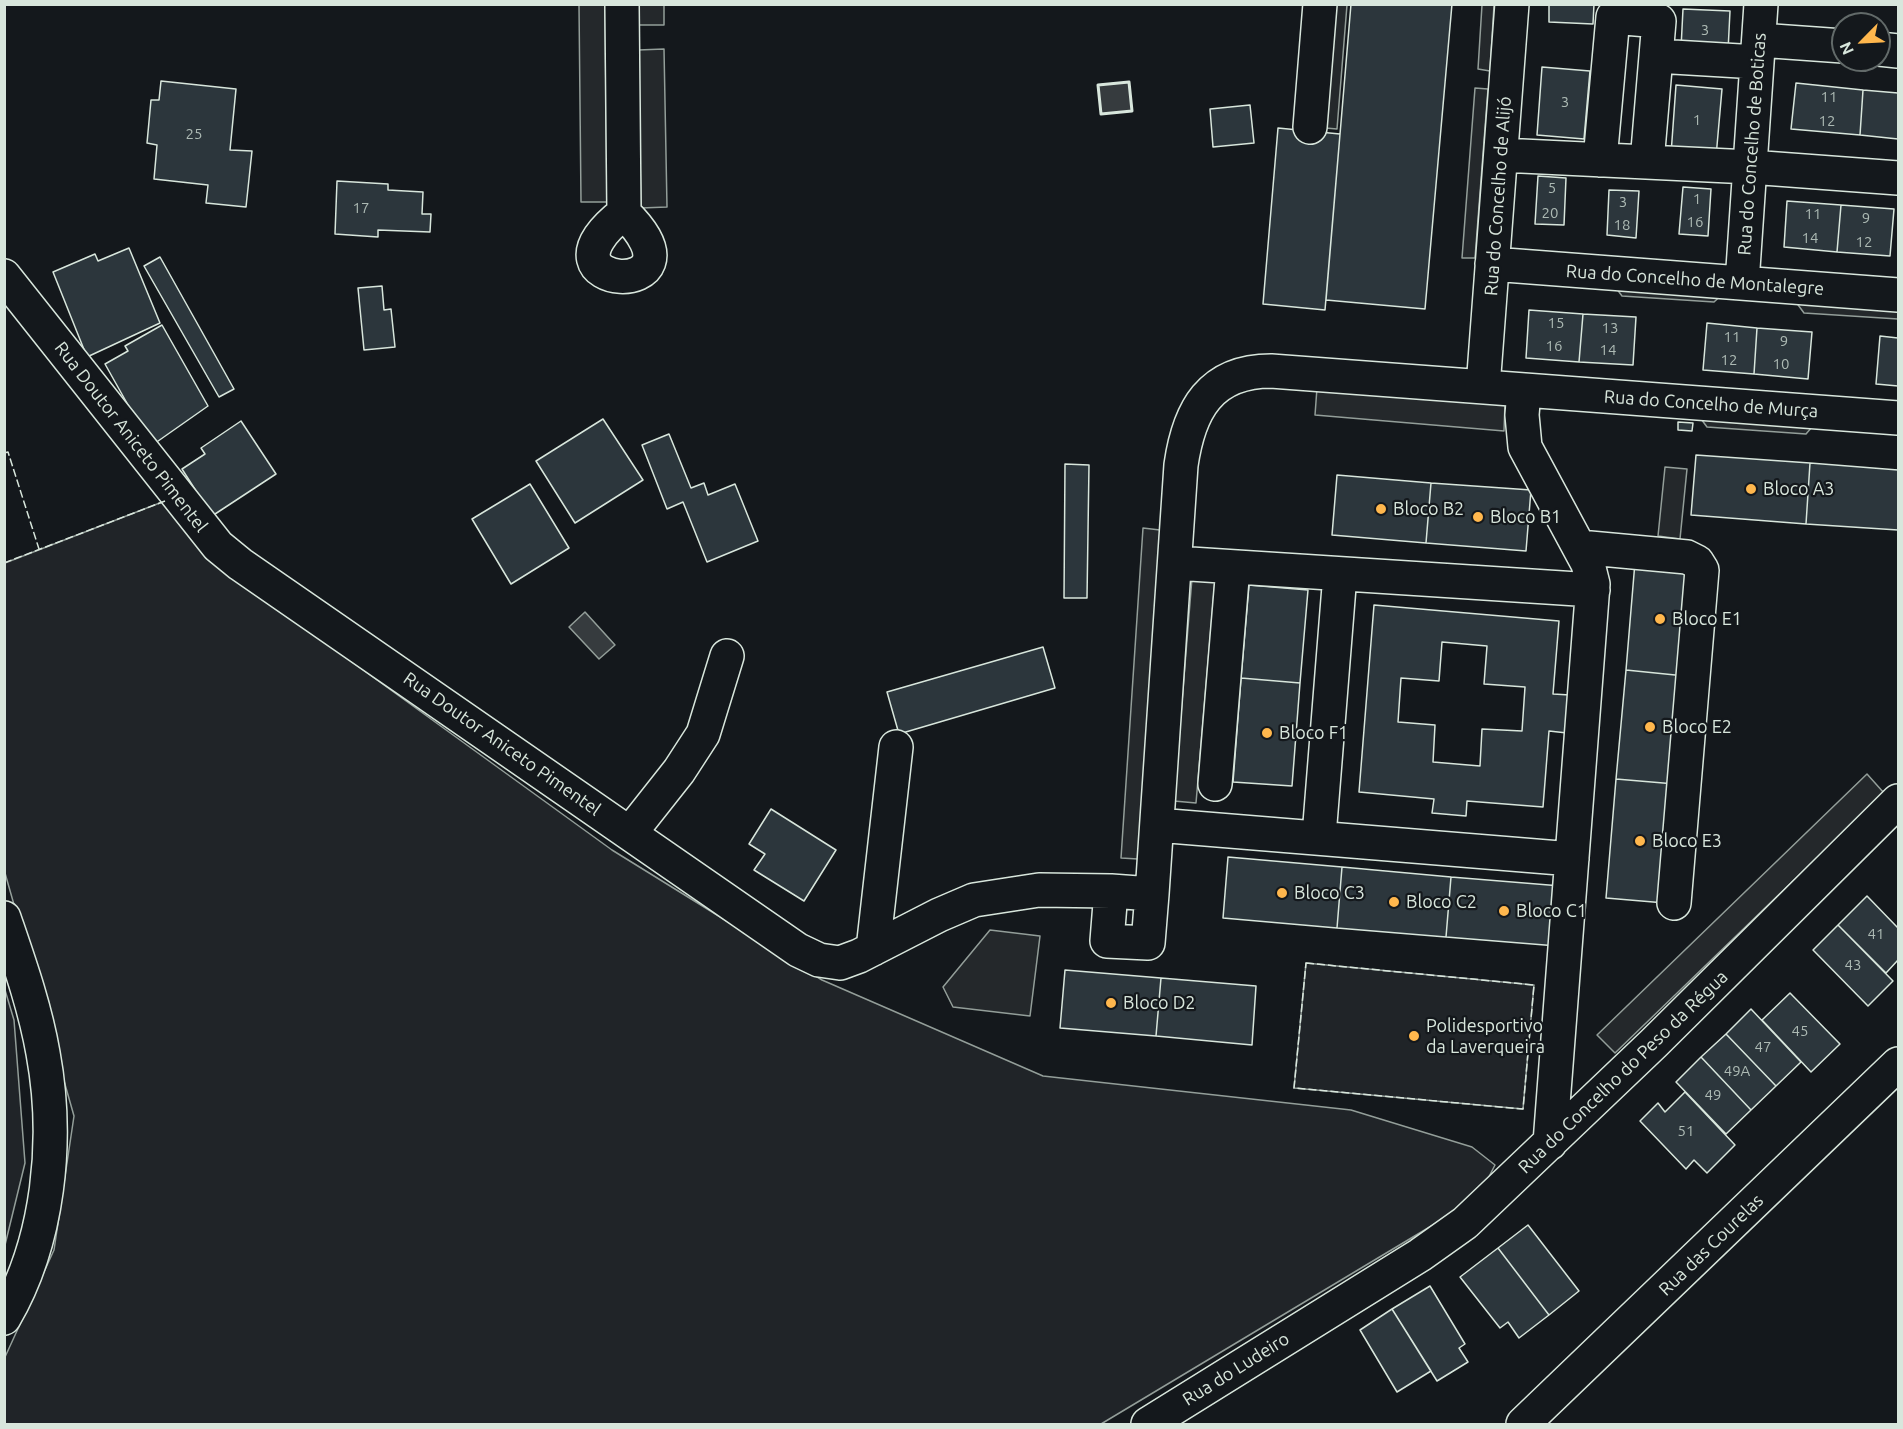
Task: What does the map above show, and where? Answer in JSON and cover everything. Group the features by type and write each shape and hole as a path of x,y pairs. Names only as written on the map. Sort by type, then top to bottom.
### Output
{"street":[{"path":"622,4 624,213"},
{"path":"1310,127 1320,4"},
{"name":"Rua do Concelho de Alijó","path":"1483,387 1512,4"},
{"name":"Rua do Concelho de Boticas","path":"1742,283 1761,4"},
{"path":"1600,159 1613,17 1659,21 1647,162"},
{"path":"1656,56 1831,47"},
{"path":"1501,155 1750,167 1899,178"},
{"name":"Rua do Concelho de Montalegre","path":"1492,264 1899,295"},
{"name":"Rua Doutor Aniceto Pimentel","path":"4,276 218,546 240,564 808,956 840,963 956,907 994,895 1039,890 1152,894"},
{"name":"Rua do Concelho de Murça","path":"1111,891 1107,940 1148,944 1184,446 1197,410 1207,394 1223,382 1238,374 1271,371 1899,418"},
{"path":"1524,390 1522,415 1526,447 1591,571 1593,590 1550,1143"},
{"path":"1579,547 1688,556 1697,562 1702,570 1674,903"},
{"path":"1175,563 1593,590"},
{"path":"1215,784 1233,567"},
{"path":"1318,836 1340,574"},
{"path":"630,833 679,771 703,734 727,656"},
{"path":"873,949 896,747"},
{"name":"Rua do Concelho do Peso da Régua","path":"1324,1313 1444,1239 1484,1207 1899,801"},
{"path":"1157,825 1318,836 1572,859"},
{"path":"4,918 41,1042 49,1092 50,1123 44,1203 36,1244 25,1277 4,1318"},
{"name":"Rua das Courelas","path":"1523,1425 1899,1064"},
{"name":"Rua do Ludeiro","path":"1148,1425 1324,1313"}],"shaded area":[{"path":"579,5 605,5 607,202 581,202"},
{"path":"638,5 664,5 664,25 638,25"},
{"path":"1323,5 1347,5 1337,129 1314,127"},
{"path":"1482,5 1494,5 1490,71 1478,69"},
{"path":"664,49 667,207 641,208 638,50"},
{"path":"1129,82 1132,111 1101,114 1098,85"},
{"path":"1475,88 1488,89 1475,258 1462,258"},
{"path":"1611,281 1728,289 1714,302 1622,296"},
{"path":"1793,298 1898,305 1898,319 1804,313"},
{"path":"1317,388 1505,403 1504,431 1315,415"},
{"path":"1696,412 1818,420 1806,434 1707,427"},
{"path":"1665,467 1687,469 1680,539 1658,536"},
{"path":"170,499 261,596 612,850 822,980 1043,1076 1351,1110 1472,1147 1495,1165 1478,1198 1101,1424 5,1424 5,1357 54,1250 74,1116 5,873 5,563"},
{"path":"1143,528 1160,530 1138,859 1121,858"},
{"path":"1192,578 1215,580 1196,803 1174,801"},
{"path":"585,612 615,645 599,659 569,627"},
{"path":"1867,774 1884,793 1615,1053 1597,1035"},
{"path":"990,930 1040,936 1030,1016 953,1007 943,987"},
{"name":"Polidesportivo da Laverqueira","path":"1306,963 1534,985 1523,1109 1294,1088"},
{"path":"5,990 14,1020 25,1163 5,1245"}],"building":[{"path":"1351,4 1452,4 1425,309 1326,300"},
{"path":"1549,4 1594,4 1593,24 1549,22"},
{"path":"1683,9 1730,11 1728,51 1681,48"},
{"path":"1542,67 1590,71 1584,139 1537,135"},
{"path":"161,81 236,89 230,150 252,151 246,207 206,203 208,185 154,179 157,145 147,143 151,100 159,100"},
{"path":"1796,83 1863,90 1860,135 1791,129"},
{"path":"1676,85 1722,89 1716,157 1671,154"},
{"path":"1863,90 1898,93 1898,139 1860,135"},
{"path":"1250,105 1254,143 1213,147 1210,109"},
{"path":"1278,128 1340,134 1325,310 1263,304"},
{"path":"1538,176 1566,178 1564,225 1535,224"},
{"path":"337,181 388,184 388,190 423,192 422,214 431,214 430,232 378,230 378,237 335,234"},
{"path":"1683,187 1711,189 1708,236 1679,234"},
{"path":"1609,190 1639,191 1636,238 1607,235"},
{"path":"1787,201 1841,205 1837,252 1784,247"},
{"path":"1841,205 1894,209 1890,256 1837,252"},
{"path":"129,248 160,323 87,357 53,272 95,254 98,261"},
{"path":"160,257 234,389 219,397 144,266"},
{"path":"382,286 384,310 391,309 395,347 364,350 358,288"},
{"path":"1529,310 1583,314 1579,362 1526,358"},
{"path":"1583,314 1636,317 1633,365 1579,362"},
{"path":"1707,323 1757,328 1754,374 1703,370"},
{"path":"162,325 208,406 151,446 105,364 128,351 125,346"},
{"path":"1757,328 1812,332 1808,379 1754,374"},
{"path":"1880,336 1898,338 1898,386 1876,384"},
{"path":"603,419 643,480 575,523 536,461"},
{"path":"241,421 276,474 212,516 182,469 205,454 201,448"},
{"path":"1678,422 1693,423 1692,431 1678,430"},
{"path":"669,434 691,488 704,483 708,495 735,484 758,541 707,562 683,502 667,509 642,445"},
{"name":"Bloco A3","path":"1696,455 1810,463 1806,524 1691,515"},
{"path":"1810,463 1898,470 1898,530 1806,524"},
{"path":"1065,464 1089,465 1087,598 1064,598"},
{"name":"Bloco B2","path":"1337,475 1431,483 1426,543 1332,535"},
{"name":"Bloco B1","path":"1431,483 1531,490 1526,551 1426,543"},
{"path":"530,484 569,548 511,584 472,519"},
{"name":"Bloco E1","path":"1635,562 1694,568 1685,676 1626,670"},
{"path":"1249,585 1308,590 1300,683 1241,678"},
{"path":"1374,605 1559,621 1553,694 1570,695 1567,733 1549,731 1543,807 1467,801 1466,816 1432,813 1434,799 1359,792"},
{"path":"1442,642 1487,646 1484,684 1525,687 1522,731 1482,729 1480,766 1433,762 1435,725 1398,722 1401,678 1439,681"},
{"path":"1043,647 1055,688 899,734 887,692"},
{"name":"Bloco E2","path":"1626,670 1685,676 1675,784 1616,779"},
{"name":"Bloco F1","path":"1241,678 1300,683 1292,786 1233,782"},
{"name":"Bloco E3","path":"1616,779 1675,784 1665,903 1606,898"},
{"path":"771,809 836,850 804,901 754,870 765,854 749,844"},
{"name":"Bloco C3","path":"1228,857 1342,867 1337,928 1223,918"},
{"name":"Bloco C2","path":"1342,867 1451,877 1446,937 1337,928"},
{"name":"Bloco C1","path":"1451,877 1561,886 1557,946 1446,937"},
{"path":"1867,896 1898,928 1898,960 1886,973 1838,925"},
{"path":"1838,925 1893,981 1868,1006 1813,950"},
{"name":"Bloco D2","path":"1065,970 1161,978 1156,1036 1060,1028"},
{"path":"1161,978 1256,986 1252,1045 1156,1036"},
{"path":"1790,993 1840,1044 1811,1072 1762,1020"},
{"path":"1751,1009 1801,1062 1776,1086 1726,1034"},
{"path":"1726,1034 1776,1086 1751,1110 1701,1057"},
{"path":"1701,1057 1751,1110 1726,1134 1676,1082"},
{"path":"1685,1092 1735,1145 1707,1173 1694,1160 1686,1169 1640,1121 1658,1103 1665,1112"},
{"path":"1528,1225 1579,1291 1549,1315 1498,1248"},
{"path":"1498,1248 1549,1315 1519,1338 1508,1322 1500,1328 1460,1277"},
{"path":"1430,1286 1465,1344 1459,1348 1468,1362 1437,1381 1392,1309"},
{"path":"1392,1309 1431,1371 1397,1392 1360,1330"}],"fence":[{"path":"4,453 8,452 39,549"},
{"path":"4,563 165,501"},
{"path":"1306,963 1534,985 1523,1109 1294,1088 1306,963"}],"wall":[{"path":"1129,82 1132,111 1101,114 1098,85 1129,82"}],"place":[{"name":"Bloco A3","path":"1751,489"},
{"name":"Bloco B2","path":"1381,509"},
{"name":"Bloco B1","path":"1478,517"},
{"name":"Bloco E1","path":"1660,619"},
{"name":"Bloco E2","path":"1650,727"},
{"name":"Bloco F1","path":"1267,733"},
{"name":"Bloco E3","path":"1640,841"},
{"name":"Bloco C3","path":"1282,893"},
{"name":"Bloco C2","path":"1394,902"},
{"name":"Bloco C1","path":"1504,911"},
{"name":"Bloco D2","path":"1111,1003"},
{"name":"Polidesportivo da Laverqueira","path":"1414,1036"}]}
